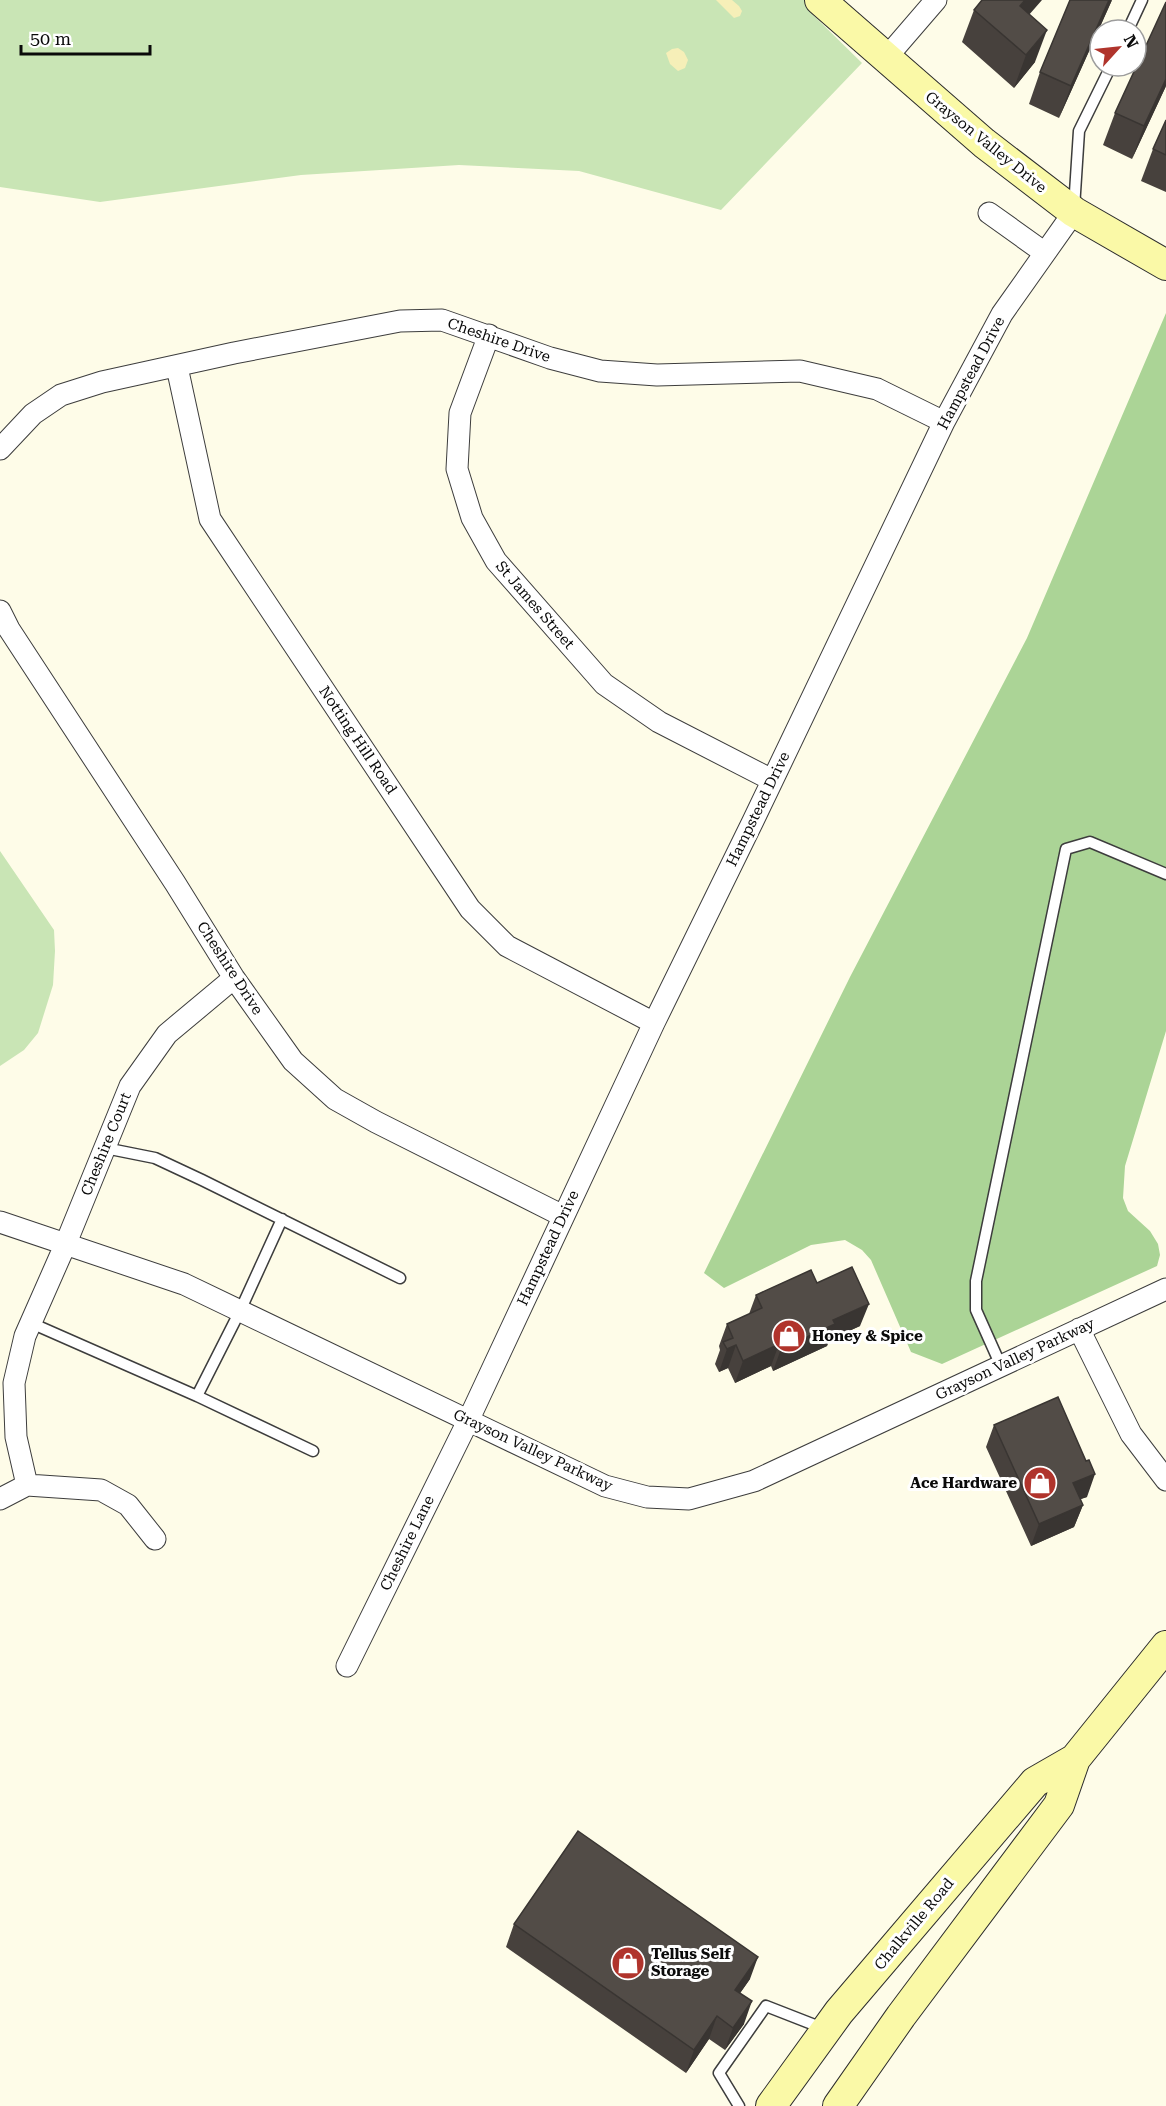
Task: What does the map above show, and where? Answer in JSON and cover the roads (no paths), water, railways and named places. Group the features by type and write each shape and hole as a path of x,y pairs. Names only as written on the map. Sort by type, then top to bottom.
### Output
{"main road":[{"name":"Grayson Valley Drive","path":"820,0 984,143 1074,212 1166,265"},
{"name":"Chalkville Road","path":"838,2106 901,2016 1059,1805 1075,1759 1166,1646"},
{"name":"Chalkville Road","path":"771,2106 825,2029 1035,1782 1075,1759"}],"street":[{"path":"886,58 936,0"},
{"name":"Hampstead Drive","path":"468,1421 654,1023 944,422 1002,314 1074,212"},
{"path":"989,213 1045,253"},
{"name":"Cheshire Drive","path":"0,449 33,414 61,395 102,382 234,353 400,321 442,320 550,358 600,371 657,375 800,371 877,388 944,422"},
{"name":"St James Street","path":"489,335 460,413 457,469 472,518 496,561 604,684 659,722 772,780"},
{"name":"Notting Hill Road","path":"177,367 210,519 470,909 507,946 654,1023"},
{"name":"Cheshire Drive","path":"0,611 9,629 175,883 234,978 293,1061 335,1099 376,1122 563,1215"},
{"name":"Cheshire Court","path":"27,1485 16,1437 14,1383 30,1323 66,1243 130,1086 167,1034 234,978"},
{"name":"Grayson Valley Parkway","path":"0,1222 184,1284 468,1421 524,1445 605,1486 647,1497 690,1499 754,1481 1166,1289"},
{"path":"1079,1329 1131,1434 1166,1479"},
{"name":"Cheshire Lane","path":"347,1666 468,1421"},
{"path":"0,1498 27,1485 101,1490 128,1505 155,1539"}],"lane":[{"path":"1134,18 1142,0"},
{"path":"1074,212 1079,131 1105,78"},
{"path":"1001,1366 976,1311 976,1281 1066,849 1090,842 1166,874"},
{"path":"105,1148 155,1158 399,1278"},
{"path":"196,1396 240,1311 282,1219"},
{"path":"30,1323 314,1451"},
{"path":"739,2106 719,2073 766,2006 825,2029"}],"place":[{"name":"Honey & Spice","path":"789,1336"},
{"name":"Ace Hardware","path":"1040,1483"},
{"name":"Tellus Self Storage","path":"628,1963"}]}
